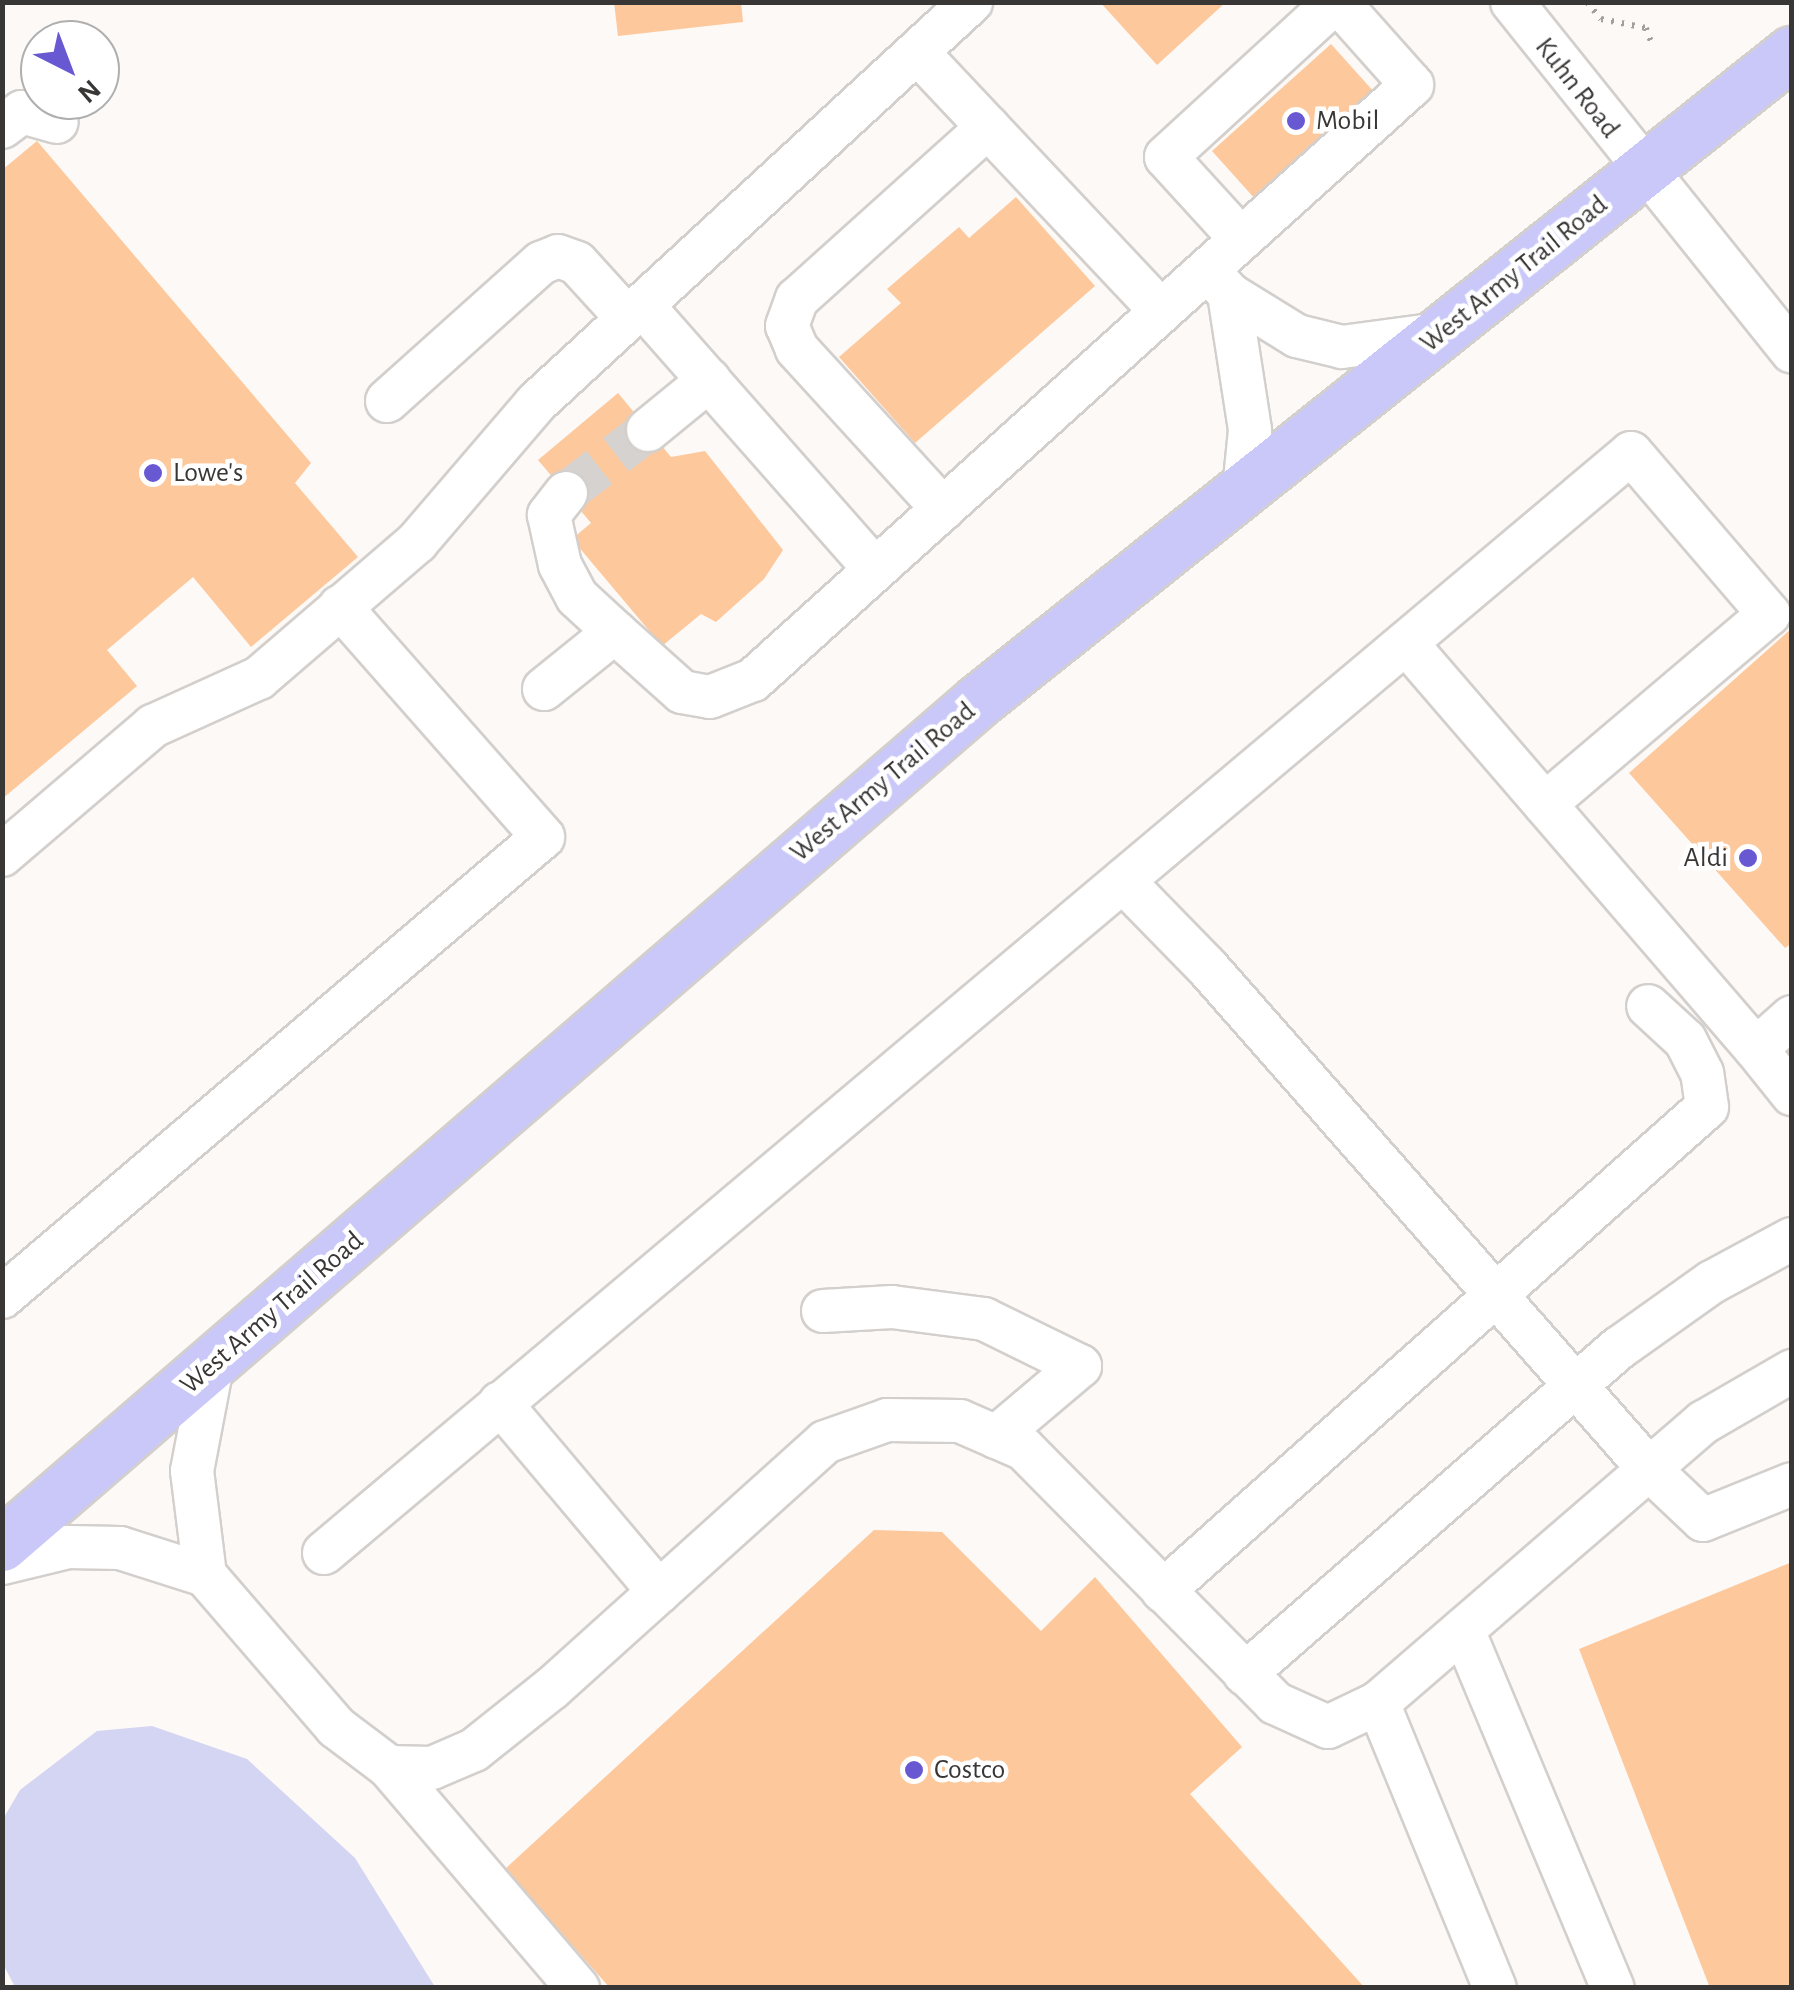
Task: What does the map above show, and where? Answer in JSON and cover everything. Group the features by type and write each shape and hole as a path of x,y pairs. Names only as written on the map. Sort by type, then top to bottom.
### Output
{"main road":[{"name":"West Army Trail Road","path":"2,1544 212,1366 804,848 1244,490 1792,53"}],"street":[{"path":"2,855 153,726 258,678 416,542 536,403 972,2"},
{"path":"566,493 550,514 556,552 577,597 682,692 710,698 753,680 1162,311 1218,282 1241,239 1412,85 1337,2 1166,157 1241,239"},
{"name":"Kuhn Road","path":"1512,2 1643,172 1792,352"},
{"path":"917,52 1162,311"},
{"path":"2,127 22,112 57,122"},
{"path":"942,509 796,349 787,326 797,298 988,127"},
{"path":"387,401 541,263 558,256 577,263 709,380 876,569"},
{"path":"1218,282 1297,336 1342,347 1440,334"},
{"path":"1218,282 1250,430 1244,490"},
{"path":"648,430 709,380"},
{"path":"324,1553 1631,453 1769,614 1545,804"},
{"path":"2,1297 544,837 340,607"},
{"path":"544,689 615,632"},
{"path":"1406,643 1792,1094"},
{"path":"1123,881 1649,1470 1703,1520 1792,1484"},
{"path":"1163,1591 1707,1108 1702,1074 1685,1040 1648,1006"},
{"path":"1756,1049 1792,1017"},
{"path":"1245,1674 1576,1387 1712,1282 1792,1239"},
{"path":"823,1311 892,1307 984,1319 1080,1366 996,1437"},
{"path":"205,1575 192,1470 212,1366"},
{"path":"389,1768 432,1768 474,1750 659,1592 825,1442 887,1420 960,1421 1024,1449 1275,1702 1328,1727 1378,1703 1704,1422 1792,1371"},
{"path":"500,1403 659,1592"},
{"path":"2,1563 68,1547 120,1548 205,1575 336,1727 389,1768 578,1988"},
{"path":"1464,1630 1613,1988"},
{"path":"1378,1703 1495,1988"}],"path":[{"path":"1587,2 1601,19 1646,28 1652,47"}],"water":[{"path":"152,1726 247,1759 355,1858 435,1987 15,1987 3,1964 3,1819 20,1790 97,1731"}],"building":[{"path":"614,2 741,2 743,22 618,36"},
{"path":"1100,2 1226,2 1157,65"},
{"path":"1331,44 1375,93 1256,200 1212,151"},
{"name":"Lowe's","path":"37,141 311,463 295,483 358,557 251,647 193,577 107,650 137,686 2,799 2,170"},
{"path":"1016,197 1095,286 915,443 839,357 901,303 887,289 959,227 969,238"},
{"path":"618,393 671,457 705,451 783,550 764,579 716,622 701,614 662,646 572,539 591,523 538,460"},
{"name":"Aldi","path":"1792,628 1792,943 1785,948 1629,773"},
{"name":"Costco","path":"874,1530 942,1532 1041,1631 1095,1577 1242,1747 1190,1794 1365,1988 610,1988 505,1869"},
{"path":"1792,1562 1792,1988 1710,1988 1579,1649"}],"tunnel":[{"path":"566,493 648,430"}],"place":[{"name":"Mobil","path":"1296,121"},
{"name":"Lowe's","path":"153,473"},
{"name":"Aldi","path":"1748,858"},
{"name":"Costco","path":"914,1770"}]}
